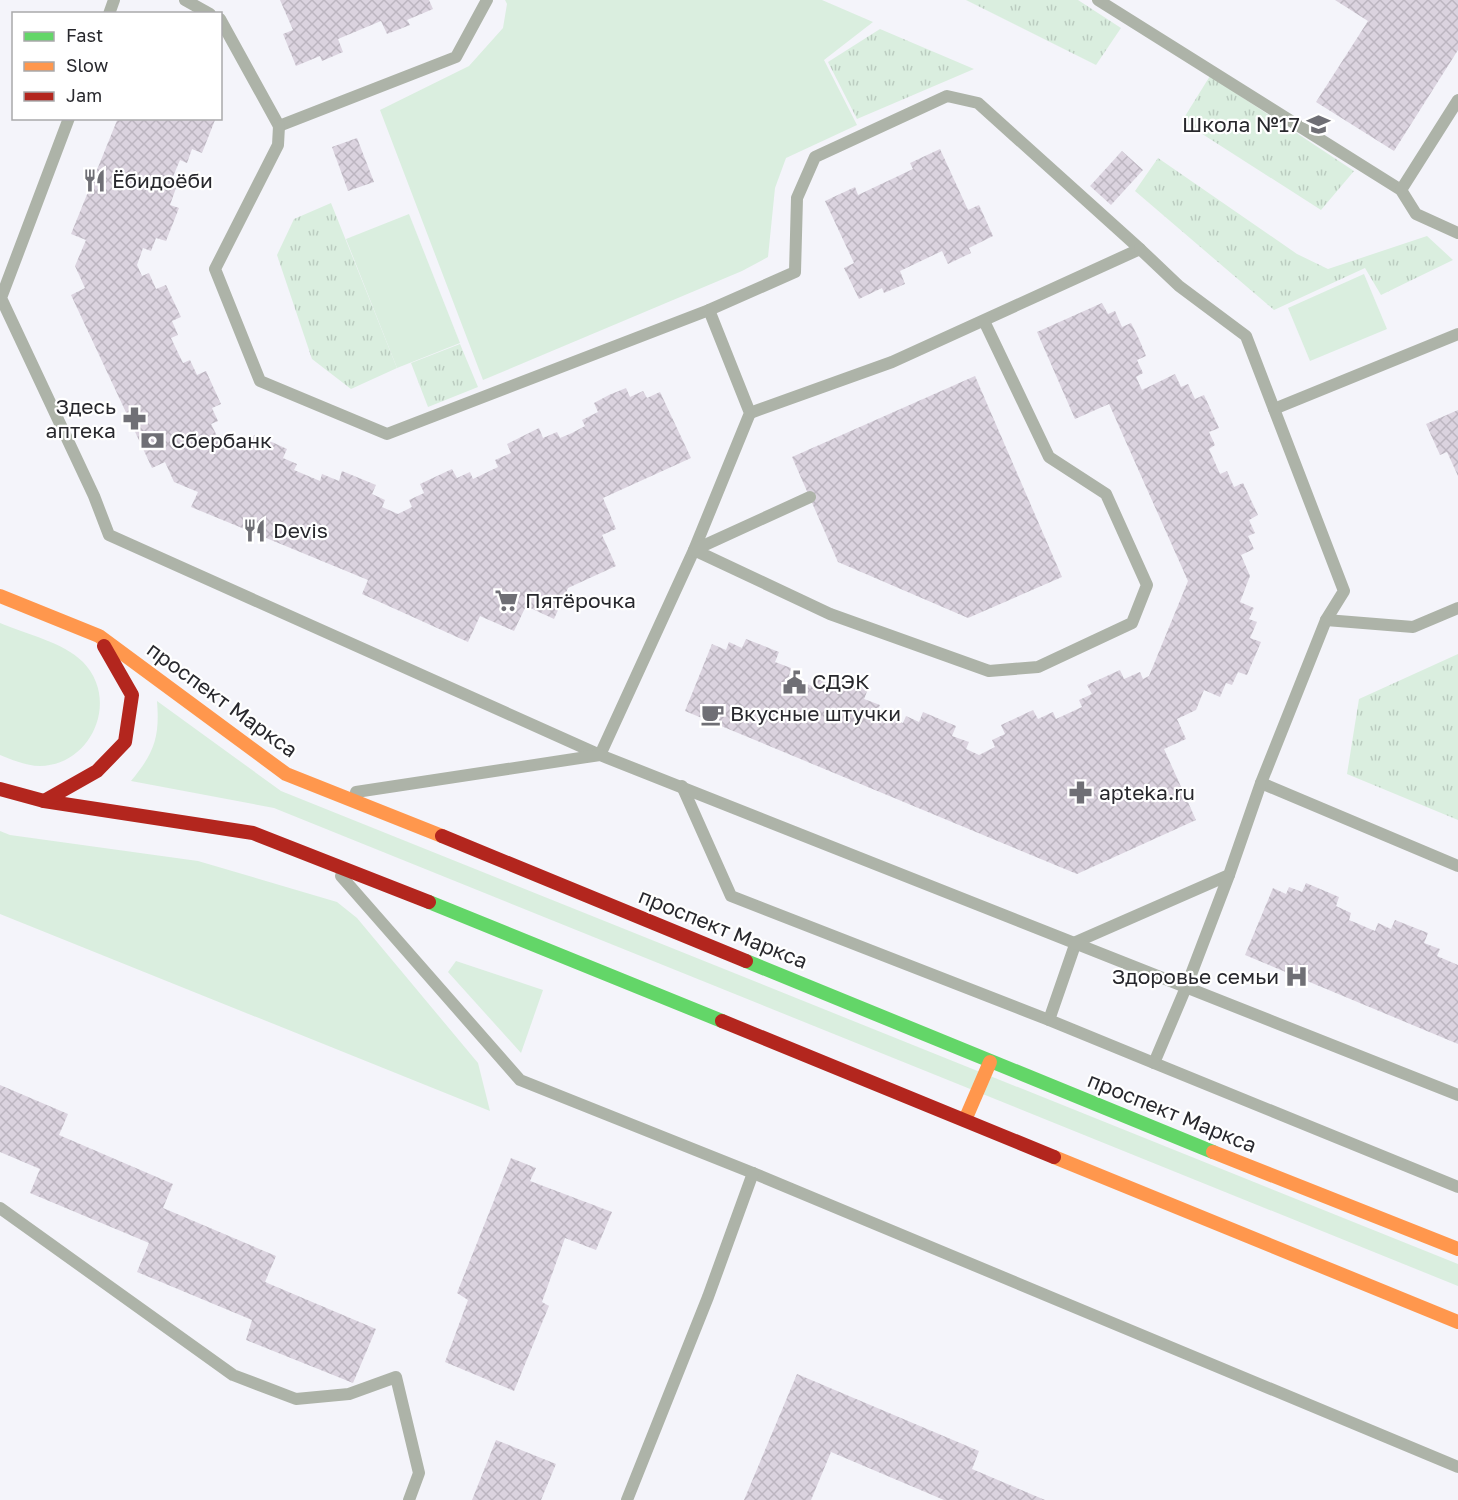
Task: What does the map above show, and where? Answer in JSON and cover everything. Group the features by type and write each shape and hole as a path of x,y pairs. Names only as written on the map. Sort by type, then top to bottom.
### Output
{"main road":[{"name":"проспект Маркса","path":"0,596 99,636 286,774 340,794 1256,1170 1458,1249"},
{"path":"44,801 97,771 126,742 132,695 99,636"},
{"path":"0,789 44,801 253,833 327,860 1458,1322"},
{"path":"965,1120 990,1062"}],"lane":[{"path":"185,0 206,12"},
{"path":"279,126 456,57 488,2 487,0"},
{"path":"1098,0 1401,190 1416,214 1458,233"},
{"path":"222,23 279,126 278,145 215,269 260,381 387,434 709,310 795,272 797,198 815,158 947,96 978,103 1179,286 1246,336 1344,591 1326,620 1261,783 1187,986 1154,1063"},
{"path":"1401,190 1458,100"},
{"path":"68,120 1,298 94,496 109,535 600,755 1458,1095"},
{"path":"750,413 892,362 1140,249"},
{"path":"600,755 694,550 750,413 709,310"},
{"path":"694,550 830,614 989,671 1038,667 1132,622 1147,585 1106,494 1049,458 984,321"},
{"path":"1274,409 1458,334"},
{"path":"694,550 810,497"},
{"path":"1326,620 1413,627 1458,608"},
{"path":"340,794 600,755"},
{"path":"1261,783 1458,866"},
{"path":"682,786 731,896 1049,1020 1458,1187"},
{"path":"327,860 520,1080 753,1173 1458,1467"},
{"path":"1049,1020 1076,942 1229,875"},
{"path":"627,1500 708,1298 753,1173"},
{"path":"0,1208 233,1375 296,1399 349,1394 396,1377 419,1473 409,1500"}],"green space":[{"path":"505,0 822,0 873,22 824,60 857,125 786,158 775,188 768,257 742,271 483,380 380,110 469,66 503,28 507,4"},
{"path":"966,0 1078,0 1121,28 1096,65"},
{"path":"880,29 974,69 857,119 828,62"},
{"path":"1210,76 1354,171 1321,210 1182,121"},
{"path":"1158,158 1297,254 1328,269 1427,236 1453,260 1381,295 1365,268 1274,310 1135,191"},
{"path":"331,203 397,368 351,389 312,359 277,255 294,219"},
{"path":"409,214 460,343 397,368 346,239"},
{"path":"1364,274 1387,329 1310,361 1288,308"},
{"path":"460,344 478,387 428,407 411,363"},
{"path":"0,623 65,649 83,662 94,677 99,694 99,711 95,728 86,743 74,755 58,763 35,766 0,755"},
{"path":"1458,654 1458,820 1347,774 1359,699"},
{"path":"157,701 281,791 1458,1264 1458,1286 274,808 131,781 145,762 154,744 158,714"},
{"path":"0,831 10,835 198,861 337,902 357,918 478,1063 490,1111 0,914"},
{"path":"456,961 543,990 521,1053 448,972"}],"building":[{"path":"280,0 429,0 433,9 407,20 410,25 387,34 381,21 338,39 343,52 322,61 320,56 296,66 283,34 293,30"},
{"path":"1335,0 1458,0 1458,50 1394,151 1316,102 1368,21"},
{"path":"117,120 215,120 202,153 192,149 187,163 180,160 169,186 176,188 170,205 179,208 166,241 156,238 151,251 143,248 137,265 142,276 149,273 156,289 166,285 181,317 172,321 178,335 171,338 183,363 190,360 197,375 206,371 221,404 212,408 218,421 211,424 219,440 231,445 234,438 250,445 254,435 287,449 283,458 297,464 294,470 320,481 322,474 339,481 342,471 376,485 372,494 385,500 382,507 398,514 412,507 409,500 424,493 420,484 452,469 457,478 470,472 473,479 498,467 495,460 511,453 507,444 539,428 543,438 557,432 560,438 572,433 585,426 582,420 598,412 594,403 626,388 630,397 643,391 647,398 660,392 691,458 603,498 616,529 602,535 616,566 568,588 554,619 526,606 514,631 480,616 468,642 362,594 368,580 191,507 198,492 174,482 165,462 152,468 71,295 85,288 75,266 86,240 71,234"},
{"path":"357,138 374,182 348,191 332,147"},
{"path":"940,149 968,210 979,205 993,236 969,248 971,253 948,264 942,251 900,271 905,284 884,293 882,288 859,299 844,268 854,263 825,201 855,187 858,195 913,169 910,163"},
{"path":"1122,151 1143,170 1111,205 1090,186"},
{"path":"1102,303 1108,314 1115,311 1122,327 1131,323 1139,339 1146,356 1137,360 1143,373 1136,377 1142,390 1175,374 1181,387 1188,384 1195,399 1204,395 1219,428 1209,432 1215,445 1209,449 1220,474 1227,471 1234,487 1243,483 1258,515 1249,520 1255,533 1248,536 1254,549 1241,555 1250,576 1240,602 1254,608 1249,619 1257,622 1250,638 1261,642 1247,675 1238,672 1232,685 1226,683 1220,697 1204,690 1196,710 1177,719 1186,739 1164,749 1196,820 1077,874 685,711 712,644 726,650 729,642 742,648 746,639 779,652 775,662 791,668 789,676 814,687 818,679 831,685 835,675 868,689 864,699 880,705 877,713 903,723 906,716 919,722 923,712 956,726 952,736 969,742 966,749 979,755 995,747 992,740 1005,734 1001,725 1033,710 1038,719 1053,712 1056,719 1082,707 1079,700 1092,694 1087,685 1120,670 1124,679 1140,672 1143,679 1149,676 1188,581 1109,404 1075,419 1037,332"},
{"path":"975,376 1062,577 968,618 838,562 792,457"},
{"path":"1458,410 1458,476 1447,452 1440,455 1426,424"},
{"path":"1306,883 1339,897 1336,906 1351,913 1349,920 1375,931 1378,923 1391,929 1395,920 1428,933 1424,943 1440,949 1437,956 1458,965 1458,1044 1245,955 1273,888 1286,894 1289,887 1302,892"},
{"path":"0,1085 68,1114 59,1135 173,1184 163,1208 276,1256 265,1282 376,1329 353,1383 246,1340 252,1320 137,1272 149,1243 30,1193 40,1169 0,1152"},
{"path":"511,1158 536,1168 530,1181 612,1212 596,1250 565,1238 542,1302 549,1306 514,1391 445,1362 468,1300 457,1293"},
{"path":"797,1374 979,1451 972,1469 1045,1500 944,1500 831,1452 811,1500 744,1500"},
{"path":"496,1440 556,1464 541,1500 472,1500"}],"traffic: fast":[{"path":"429,902 722,1021"},
{"path":"746,961 1213,1152"}],"traffic: slow":[{"path":"0,596 99,636 286,774 442,836"},
{"path":"965,1120 990,1062"},
{"path":"1213,1152 1458,1249"},
{"path":"1054,1157 1458,1322"}],"traffic: jam":[{"path":"44,801 97,771 125,742 132,695 104,646"},
{"path":"0,789 44,801 253,833 429,902"},
{"path":"442,836 746,961"},
{"path":"722,1021 1054,1157"}],"place":[{"name":"Школа №17","path":"1318,125"},
{"name":"Ёбидоёби","path":"94,181"},
{"name":"Здесь аптека","path":"134,419"},
{"name":"Сбербанк","path":"153,441"},
{"name":"Devis","path":"255,531"},
{"name":"Пятёрочка","path":"507,601"},
{"name":"СДЭК","path":"794,682"},
{"name":"Вкусные штучки","path":"712,714"},
{"name":"apteka.ru","path":"1081,793"},
{"name":"Здоровье семьи","path":"1297,977"}]}
